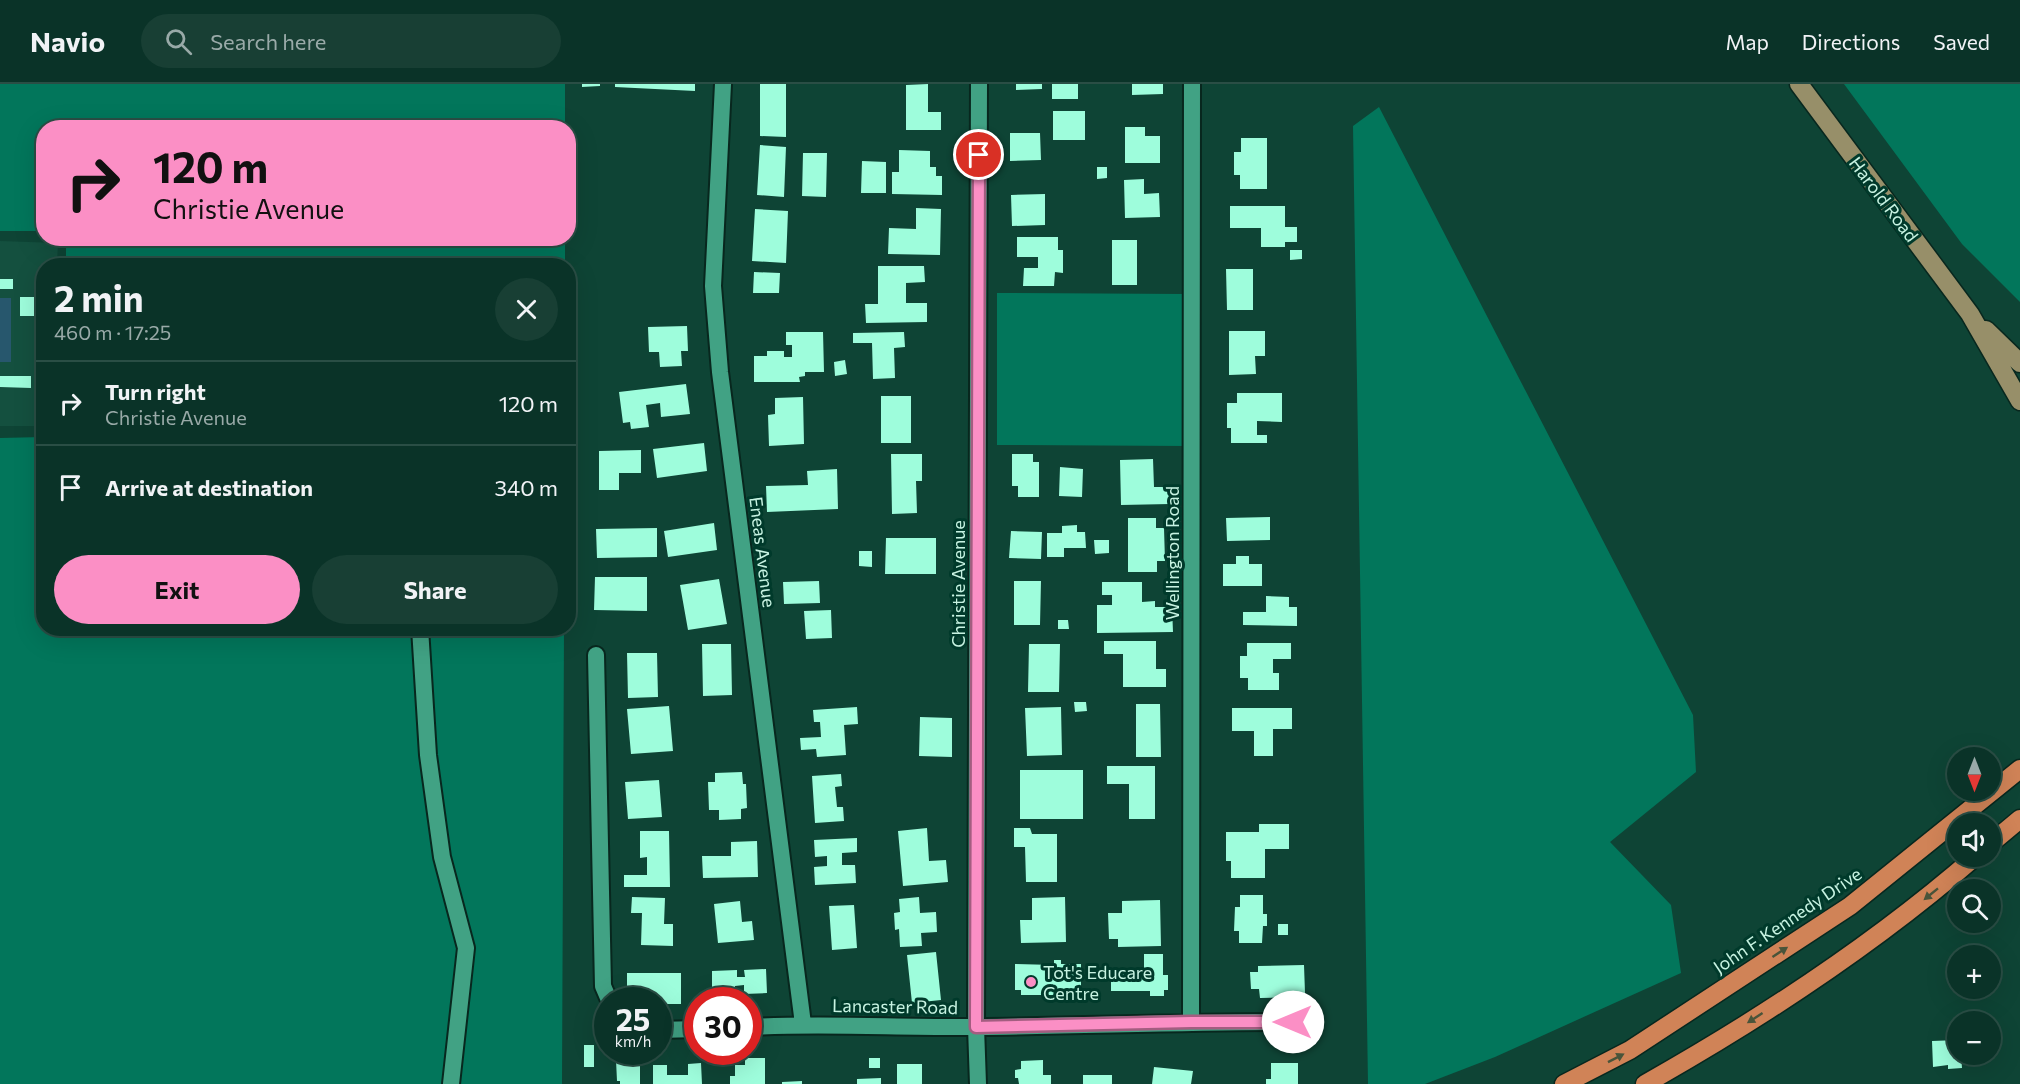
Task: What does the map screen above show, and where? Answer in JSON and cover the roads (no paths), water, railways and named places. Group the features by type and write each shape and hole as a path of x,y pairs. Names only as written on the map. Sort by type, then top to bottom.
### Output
{"highway":[{"name":"John F. Kennedy Drive","path":"1564,1084 1630,1050 1850,906 2020,769"},
{"path":"2001,835 2020,819"},
{"path":"1645,1084 1755,1019 1873,939 1962,867"}],"main road":[{"name":"Harold Road","path":"1799,84 1970,314 2020,401"},
{"name":"Harold Road","path":"1970,314 2020,363"}],"street":[{"name":"Eneas Avenue","path":"723,84 713,285 720,372 803,1024"},
{"name":"Christie Avenue","path":"978,1084 976,1027 979,84"},
{"name":"Wellington Road","path":"1191,1022 1192,84"},
{"path":"421,636 428,755 441,857 466,948 451,1084"},
{"path":"596,655 603,987"},
{"name":"Lancaster Road","path":"762,1026 803,1024 976,1027 1293,1022"}],"water":[{"path":"0,298 11,298 11,362 0,362"}],"place":[{"name":"Tot's Educare Centre","path":"1031,982"}]}
